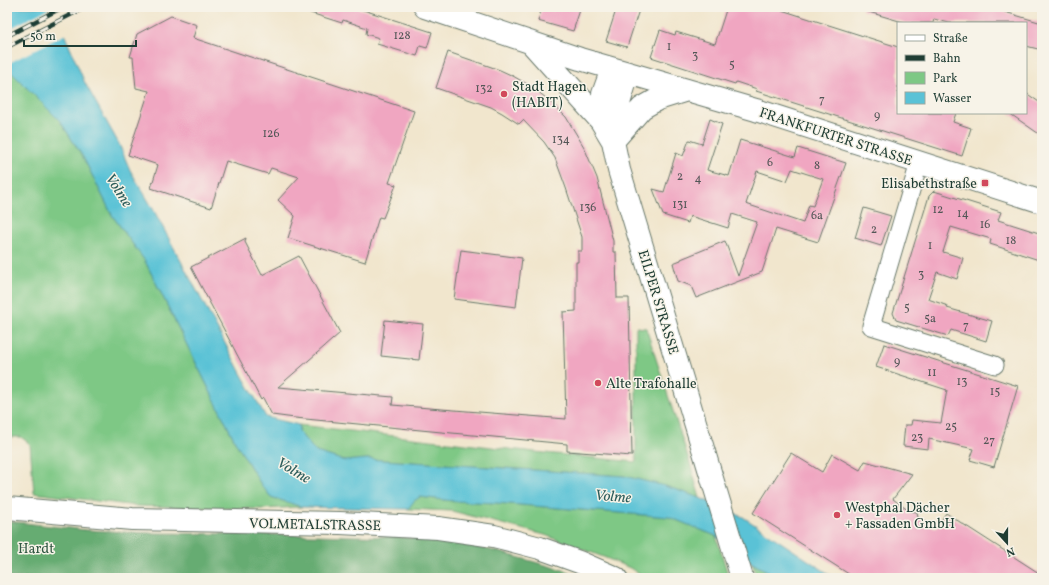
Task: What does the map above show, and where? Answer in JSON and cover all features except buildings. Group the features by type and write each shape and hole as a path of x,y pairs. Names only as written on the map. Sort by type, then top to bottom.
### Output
{"street":[{"path":"425,7 620,71 603,94 601,121"},
{"name":"EILPER STRASSE","path":"530,42 601,121 613,141 619,170 742,578"},
{"name":"EILPER STRASSE","path":"613,141 620,100 620,71"},
{"name":"FRANKFURTER STRASSE","path":"620,71 756,110 1042,202"},
{"path":"613,141 642,108 658,99 687,90"},
{"path":"919,163 871,326 995,365"},
{"name":"VOLMETALSTRASSE","path":"7,508 132,519 340,523 438,528 494,536 540,548 579,562 616,578"}],"green space":[{"path":"7,68 60,121 83,157 112,215 145,261 236,443 262,486 271,497 302,507 262,509 137,506 34,493 30,444 21,437 7,437"},
{"path":"636,327 646,328 700,498 665,486 624,476 367,459 345,461 316,452 299,432 299,425 636,462"},
{"path":"420,497 453,501 669,517 716,536 729,578 645,578 630,568 545,535 452,511 408,509 414,500"},
{"name":"Hardt","path":"7,521 86,530 149,533 398,537 454,542 499,552 567,571 585,578 7,578"},
{"path":"752,563 780,578 757,578"}],"water":[{"name":"Volme","path":"7,7 47,7 65,36 85,83 119,144 130,170 152,207 266,417 299,425 299,432 316,452 345,461 367,459 624,476 665,486 700,498 743,517 835,578 780,578 752,563 716,536 669,517 453,501 420,497 414,501 408,509 302,507 271,497 262,486 236,443 145,261 112,215 83,157 60,121 7,68"}],"pier":[{"path":"50,8 66,34 7,64 7,30"}],"railway":[{"path":"7,36 63,7"},
{"path":"7,47 86,7"}],"place":[{"name":"Stadt Hagen (HABIT)","path":"504,94"},
{"name":"Elisabethstraße","path":"985,183"},
{"name":"Alte Trafohalle","path":"598,383"},
{"name":"Westphal Dächer + Fassaden GmbH","path":"837,515"}]}
